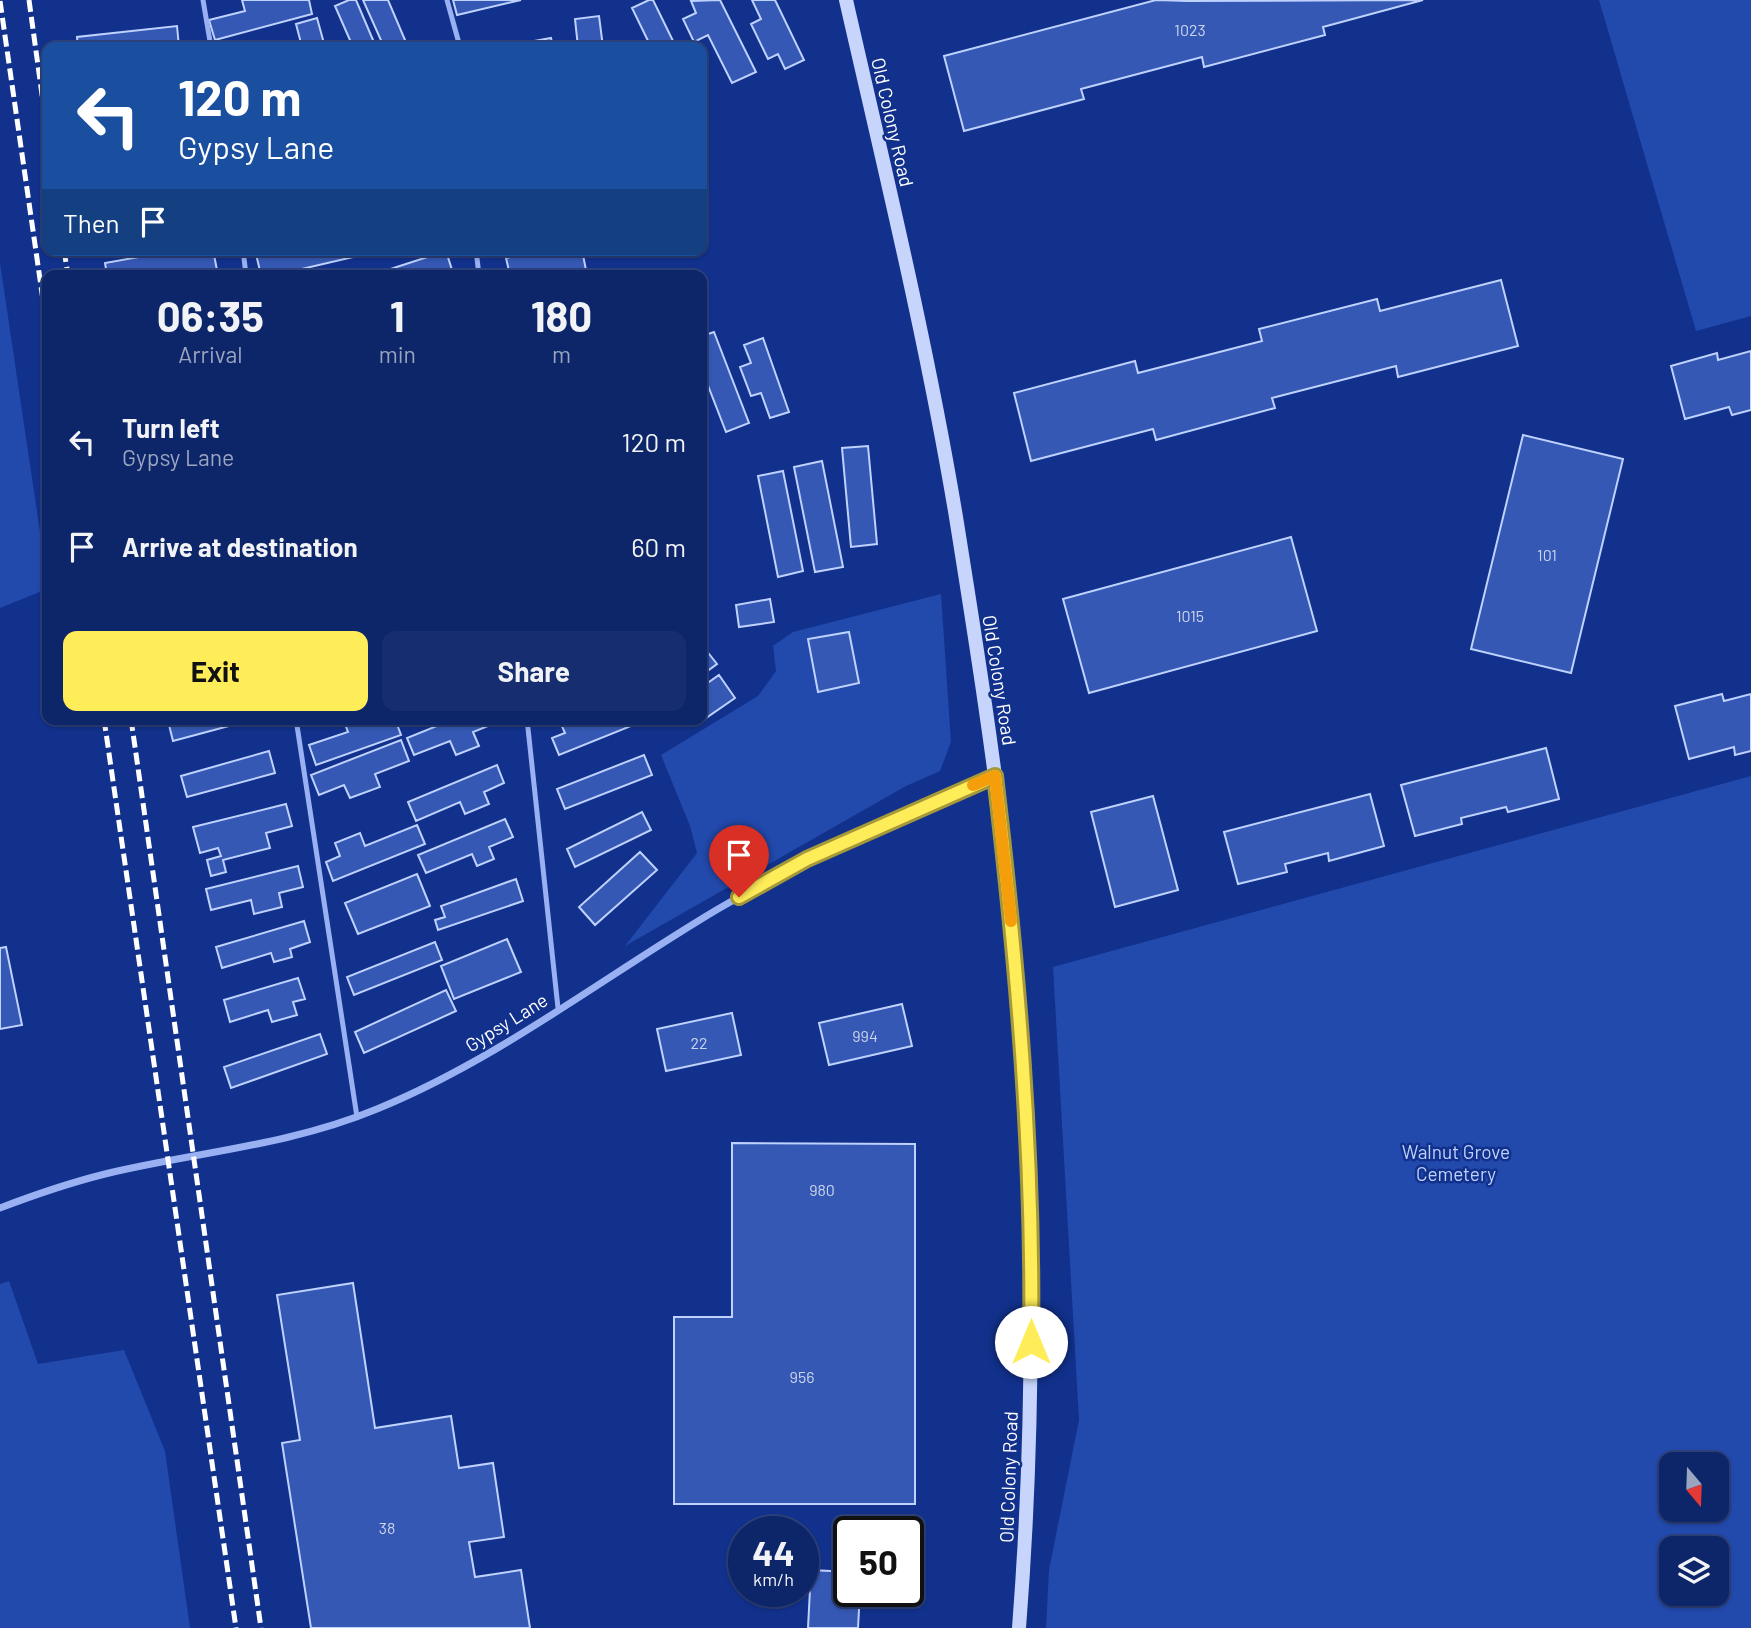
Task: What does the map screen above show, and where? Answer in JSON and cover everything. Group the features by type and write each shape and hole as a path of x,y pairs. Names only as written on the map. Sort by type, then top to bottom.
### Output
{"main road":[{"name":"Old Colony Road","path":"846,0 930,382 955,515 995,776 1009,894 1028,1184 1031,1316 1029,1431 1019,1628"}],"street":[{"name":"Gypsy Lane","path":"0,1208 106,1174 230,1152 356,1116 450,1076 717,910 807,859 995,776"}],"lane":[{"path":"203,0 210,42"},
{"path":"447,0 459,42"},
{"path":"297,725 356,1116"},
{"path":"528,725 558,1008"}],"green space":[{"path":"1599,0 1751,0 1751,316 1696,331"},
{"path":"0,263 42,545 42,591 0,608"},
{"path":"941,594 951,742 940,771 906,786 625,946 697,853 690,826 661,755 758,696 776,671 773,646 793,632"},
{"name":"Walnut Grove Cemetery","path":"1751,776 1751,1628 1046,1628 1049,1570 1079,1420 1053,967"},
{"path":"9,1281 38,1364 124,1350 165,1451 190,1628 0,1628 0,1284"}],"building":[{"path":"242,0 309,0 312,14 215,40 209,20 245,11"},
{"path":"356,0 374,42 351,42 335,6"},
{"path":"363,0 388,0 406,42 382,42"},
{"path":"453,0 521,0 457,15"},
{"path":"653,0 674,42 649,42 632,8"},
{"path":"720,0 756,72 732,83 708,35 694,42 683,19 696,13 691,1"},
{"path":"752,0 775,0 804,60 785,69 778,54 768,59 751,24 761,19"},
{"path":"1156,0 1423,0 1323,27 1325,35 1204,67 1202,57 1081,89 1084,99 964,131 944,56"},
{"path":"599,16 602,42 577,42 575,19"},
{"path":"317,18 324,42 301,42 296,24"},
{"path":"177,26 179,42 78,42 77,37"},
{"path":"551,38 552,42 529,42"},
{"path":"144,256 214,256 217,270 106,270 105,263"},
{"path":"256,256 357,256 297,270 260,270"},
{"path":"431,256 448,256 452,270 387,270"},
{"path":"583,256 586,270 509,270 506,258"},
{"path":"1501,280 1518,346 1398,377 1396,366 1272,398 1275,408 1156,440 1153,429 1031,461 1014,393 1135,361 1138,373 1262,341 1259,329 1377,299 1380,311"},
{"path":"714,332 749,423 726,432 707,383 707,334"},
{"path":"763,338 789,412 770,418 761,393 751,396 740,367 751,363 744,345"},
{"path":"1751,351 1751,410 1732,415 1729,407 1685,419 1671,366 1717,353 1718,360"},
{"path":"1523,435 1623,459 1571,673 1471,649"},
{"path":"868,446 877,544 851,547 842,448"},
{"path":"822,461 843,567 815,572 794,467"},
{"path":"783,471 803,571 778,577 758,476"},
{"path":"1291,537 1317,631 1089,693 1063,599"},
{"path":"770,599 774,622 739,627 736,605"},
{"path":"849,632 859,683 818,692 808,639"},
{"path":"707,651 717,664 707,671"},
{"path":"719,675 735,698 707,717 707,683"},
{"path":"1722,694 1724,701 1751,694 1751,751 1735,755 1734,747 1689,759 1675,706"},
{"path":"169,725 233,725 173,741"},
{"path":"345,725 397,725 401,735 316,765 309,745 348,732"},
{"path":"439,725 490,725 473,732 479,746 456,755 450,741 414,755 407,738"},
{"path":"561,725 634,725 559,755 552,738 565,733"},
{"path":"401,740 409,761 375,774 380,787 350,798 344,785 319,795 311,775"},
{"path":"1546,748 1559,799 1508,812 1506,807 1461,818 1462,824 1415,836 1401,785"},
{"path":"269,751 275,773 187,797 181,776"},
{"path":"644,755 652,775 565,809 557,789"},
{"path":"497,765 504,783 484,792 489,804 465,814 460,802 416,821 408,802"},
{"path":"1370,794 1384,846 1329,861 1328,853 1285,864 1287,872 1238,884 1224,832"},
{"path":"1153,796 1178,890 1115,907 1091,812"},
{"path":"286,804 292,826 266,833 270,848 223,860 226,872 211,876 207,860 221,856 218,848 200,853 193,827"},
{"path":"642,812 651,830 575,867 567,849"},
{"path":"505,819 513,837 489,847 494,859 477,866 472,854 426,873 418,855"},
{"path":"417,825 425,844 333,881 326,862 340,856 335,843 360,833 365,846"},
{"path":"640,852 657,870 595,925 579,907"},
{"path":"298,866 303,887 279,893 282,907 254,914 251,900 211,910 206,889"},
{"path":"417,874 430,906 358,934 345,903"},
{"path":"516,879 523,901 438,930 435,920 445,917 441,906"},
{"path":"304,921 310,942 290,949 292,957 274,962 271,953 222,968 216,947"},
{"path":"507,939 521,972 454,999 441,966"},
{"path":"435,942 442,960 354,995 347,977"},
{"path":"6,947 22,1025 0,1029 0,948"},
{"path":"298,978 305,999 293,1002 297,1015 272,1022 268,1010 230,1022 224,1000"},
{"path":"446,990 456,1011 364,1053 355,1032"},
{"path":"902,1004 912,1046 829,1065 819,1023"},
{"path":"732,1013 741,1055 666,1071 657,1029"},
{"path":"320,1034 327,1054 231,1088 224,1067"},
{"path":"732,1143 915,1144 915,1504 674,1504 674,1317 732,1317"},
{"path":"353,1283 375,1428 451,1416 459,1468 493,1463 504,1537 469,1542 475,1577 521,1570 530,1628 311,1628 282,1443 300,1440 277,1295"},
{"path":"819,1570 833,1571 833,1607 859,1607 858,1628 808,1628 809,1607 819,1607"}],"railway":[{"path":"29,0 42,95"},
{"path":"0,1 42,293"},
{"path":"65,256 67,270"},
{"path":"105,725 236,1628"},
{"path":"132,725 261,1628"}],"slow traffic":[{"path":"973,785 995,776 1011,921"}],"route":[{"path":"739,897 807,859 995,776 1009,894 1019,1027 1028,1184 1031,1342"}]}
